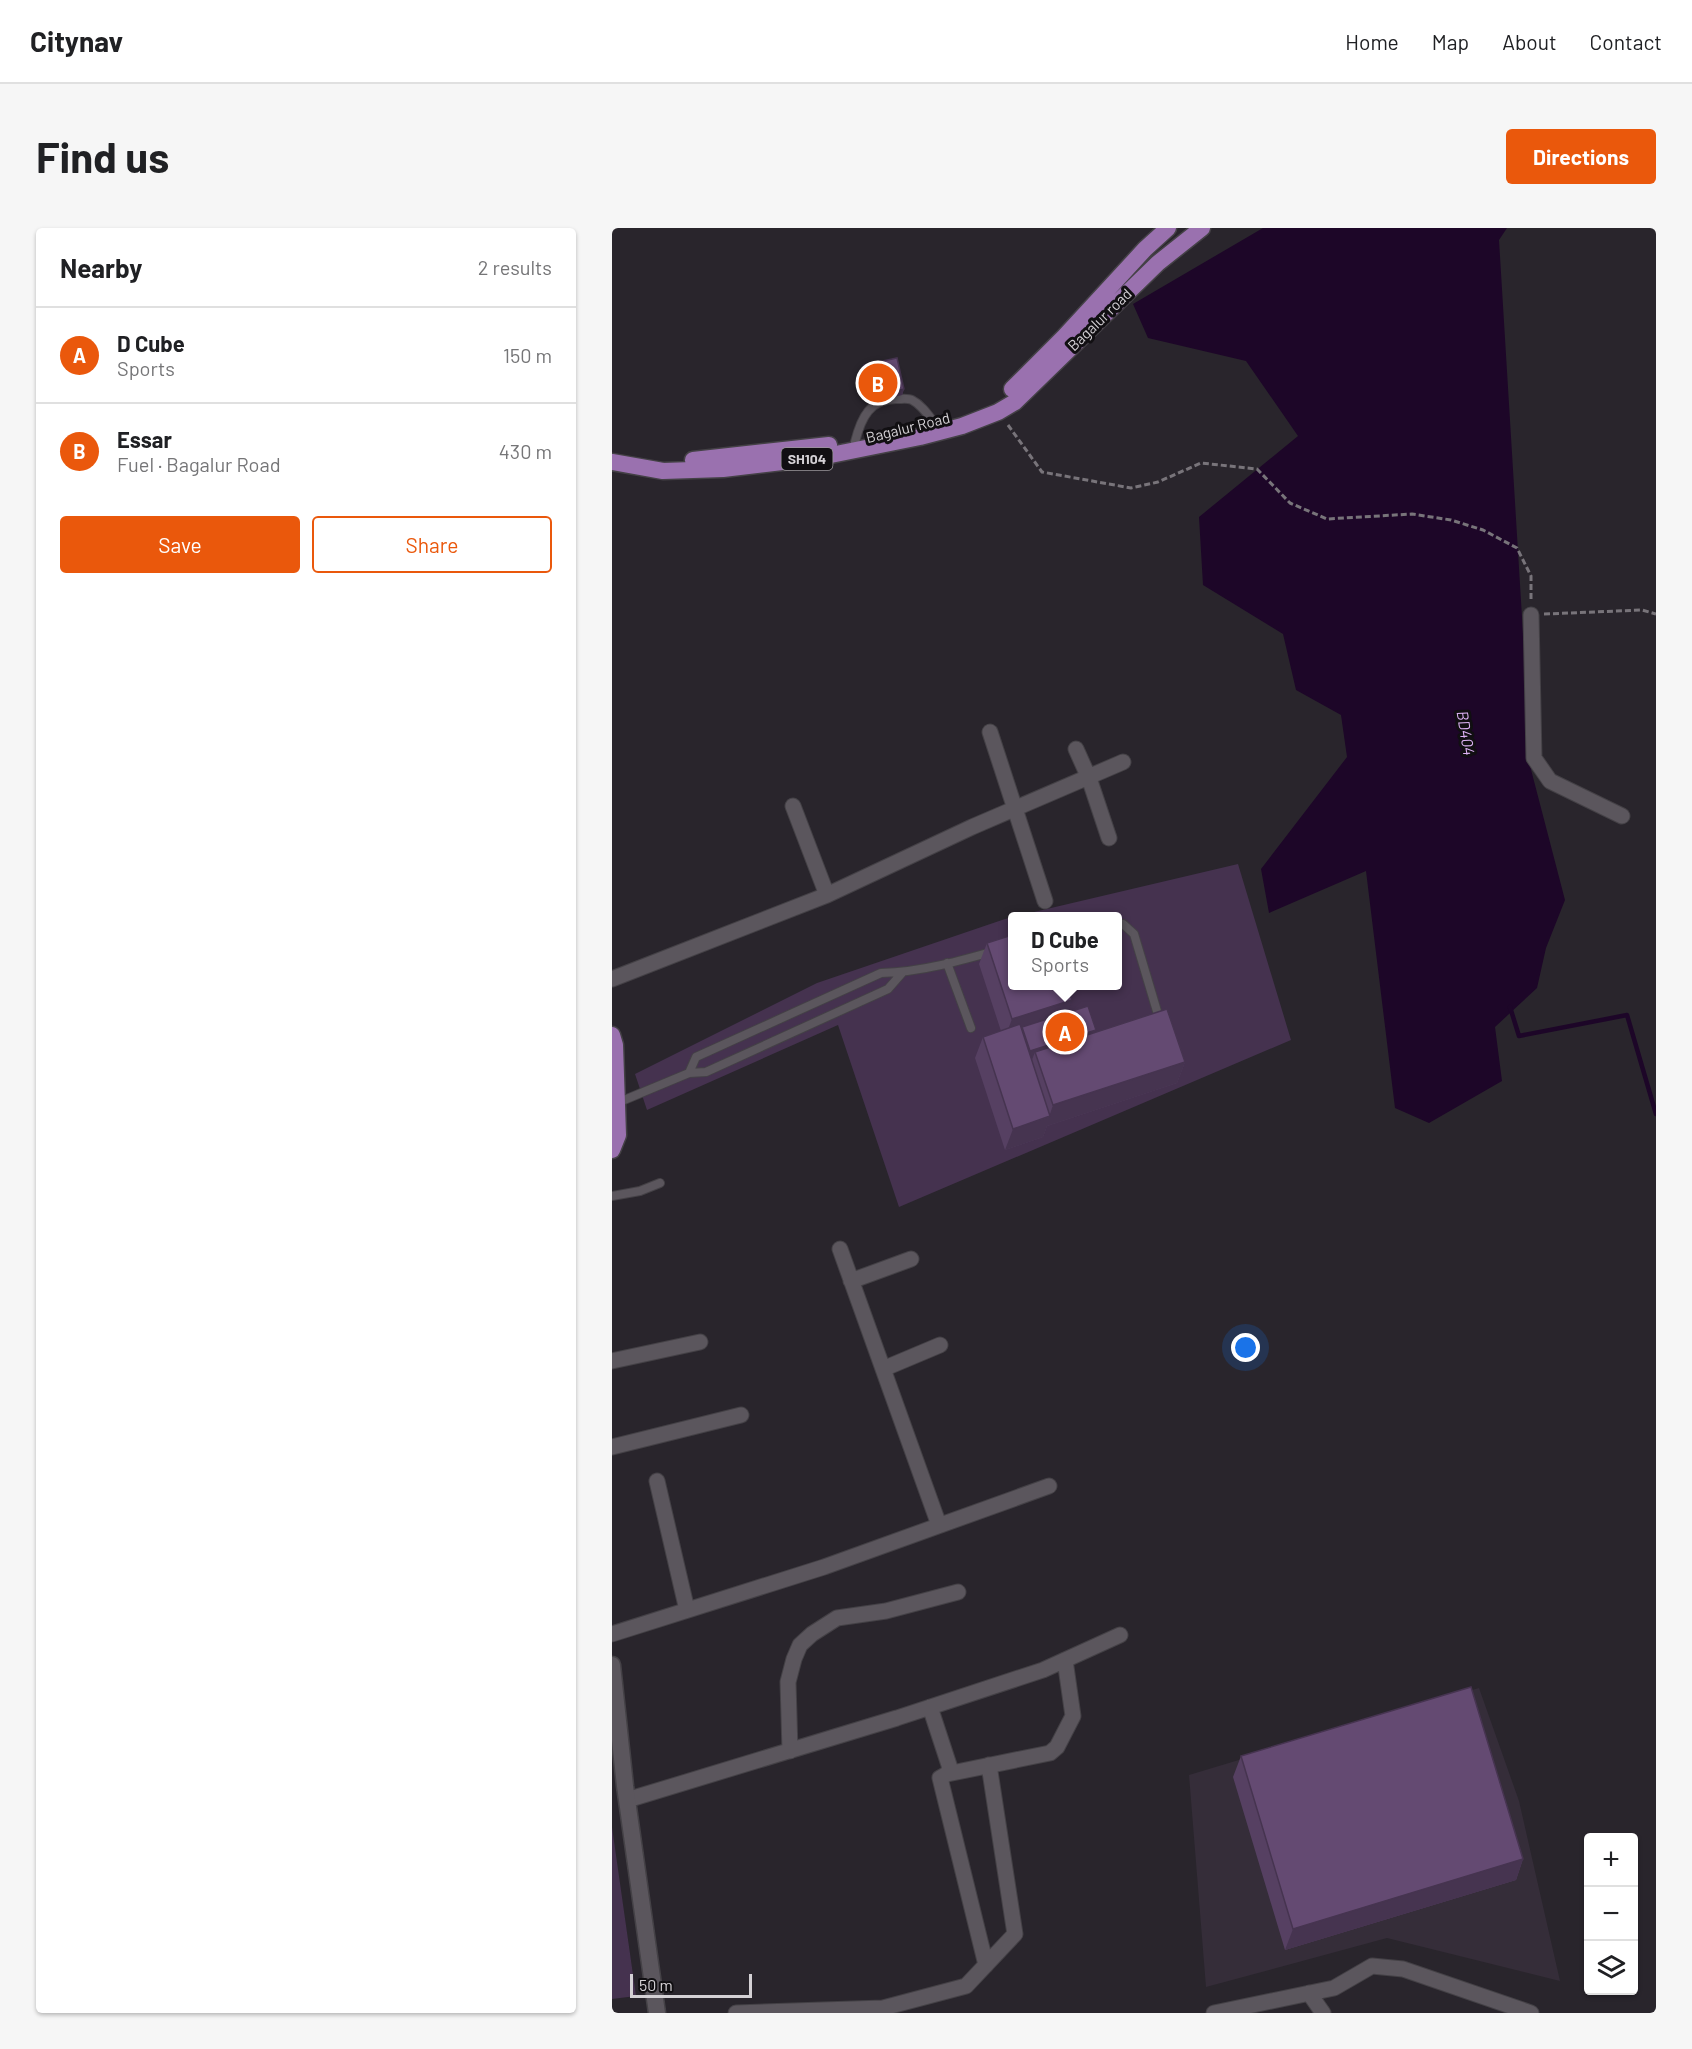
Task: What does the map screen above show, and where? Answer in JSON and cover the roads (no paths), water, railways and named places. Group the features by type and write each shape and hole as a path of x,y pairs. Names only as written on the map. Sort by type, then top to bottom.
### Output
{"main road":[{"name":"Bagalur Road","path":"612,462 663,471 723,469 816,458 962,426 995,407 1064,337 1145,249 1168,228"},
{"name":"Bagalur road","path":"995,407 1015,402 1158,263 1202,228"},
{"name":"Bagalur Road","path":"612,451 674,463 855,442 936,424 995,407"},
{"path":"612,1035 615,1045 618,1135 612,1150"}],"street":[{"path":"1531,615 1534,758 1550,781 1622,816"},
{"path":"990,732 1045,901"},
{"path":"1076,749 1089,778 1109,838"},
{"path":"612,979 827,895 1015,808 1123,762"},
{"path":"793,806 827,895"},
{"path":"840,1248 939,1525"},
{"path":"851,1281 911,1259"},
{"path":"612,1361 700,1342"},
{"path":"883,1369 940,1345"},
{"path":"612,1447 741,1415"},
{"path":"657,1481 687,1610"},
{"path":"612,1634 824,1567 1049,1486"},
{"path":"790,1751 788,1682 800,1645 812,1634 837,1618 886,1611 958,1592"},
{"path":"627,1800 790,1751 1043,1670 1120,1635"},
{"path":"986,1965 940,1778 947,1774 1050,1754 1057,1748 1073,1716 1065,1660"},
{"path":"612,1665 627,1800 657,2013"},
{"path":"930,1707 950,1768 947,1774"},
{"path":"736,2013 888,2011 966,1986 1015,1934 989,1765"},
{"path":"1214,2013 1334,1988 1372,1966 1403,1969 1531,2013"},
{"path":"1309,1993 1323,2013"}],"lane":[{"path":"855,442 859,426 868,409 879,402 894,398 911,399 923,408 936,424"},
{"path":"1122,924 1134,934 1160,1018"},
{"path":"689,1073 696,1057 881,973 902,973 1008,947"},
{"path":"947,963 971,1028"},
{"path":"617,1103 689,1073 706,1072 888,989 902,973"},
{"path":"612,1196 640,1191 660,1183"}],"water":[{"path":"1263,228 1507,228 1499,240 1524,650 1528,758 1565,900 1546,948 1537,988 1495,1027 1502,1081 1429,1123 1395,1108 1366,871 1269,913 1261,869 1347,757 1341,715 1296,690 1283,634 1203,585 1199,517 1298,436 1246,361 1148,338 1133,304"}],"waterway":[{"name":"BD404","path":"1510,1007 1519,1036 1627,1015 1656,1114"}],"place":[{"name":"Essar","path":"878,383"},
{"name":"D Cube","path":"1065,1032"}]}
